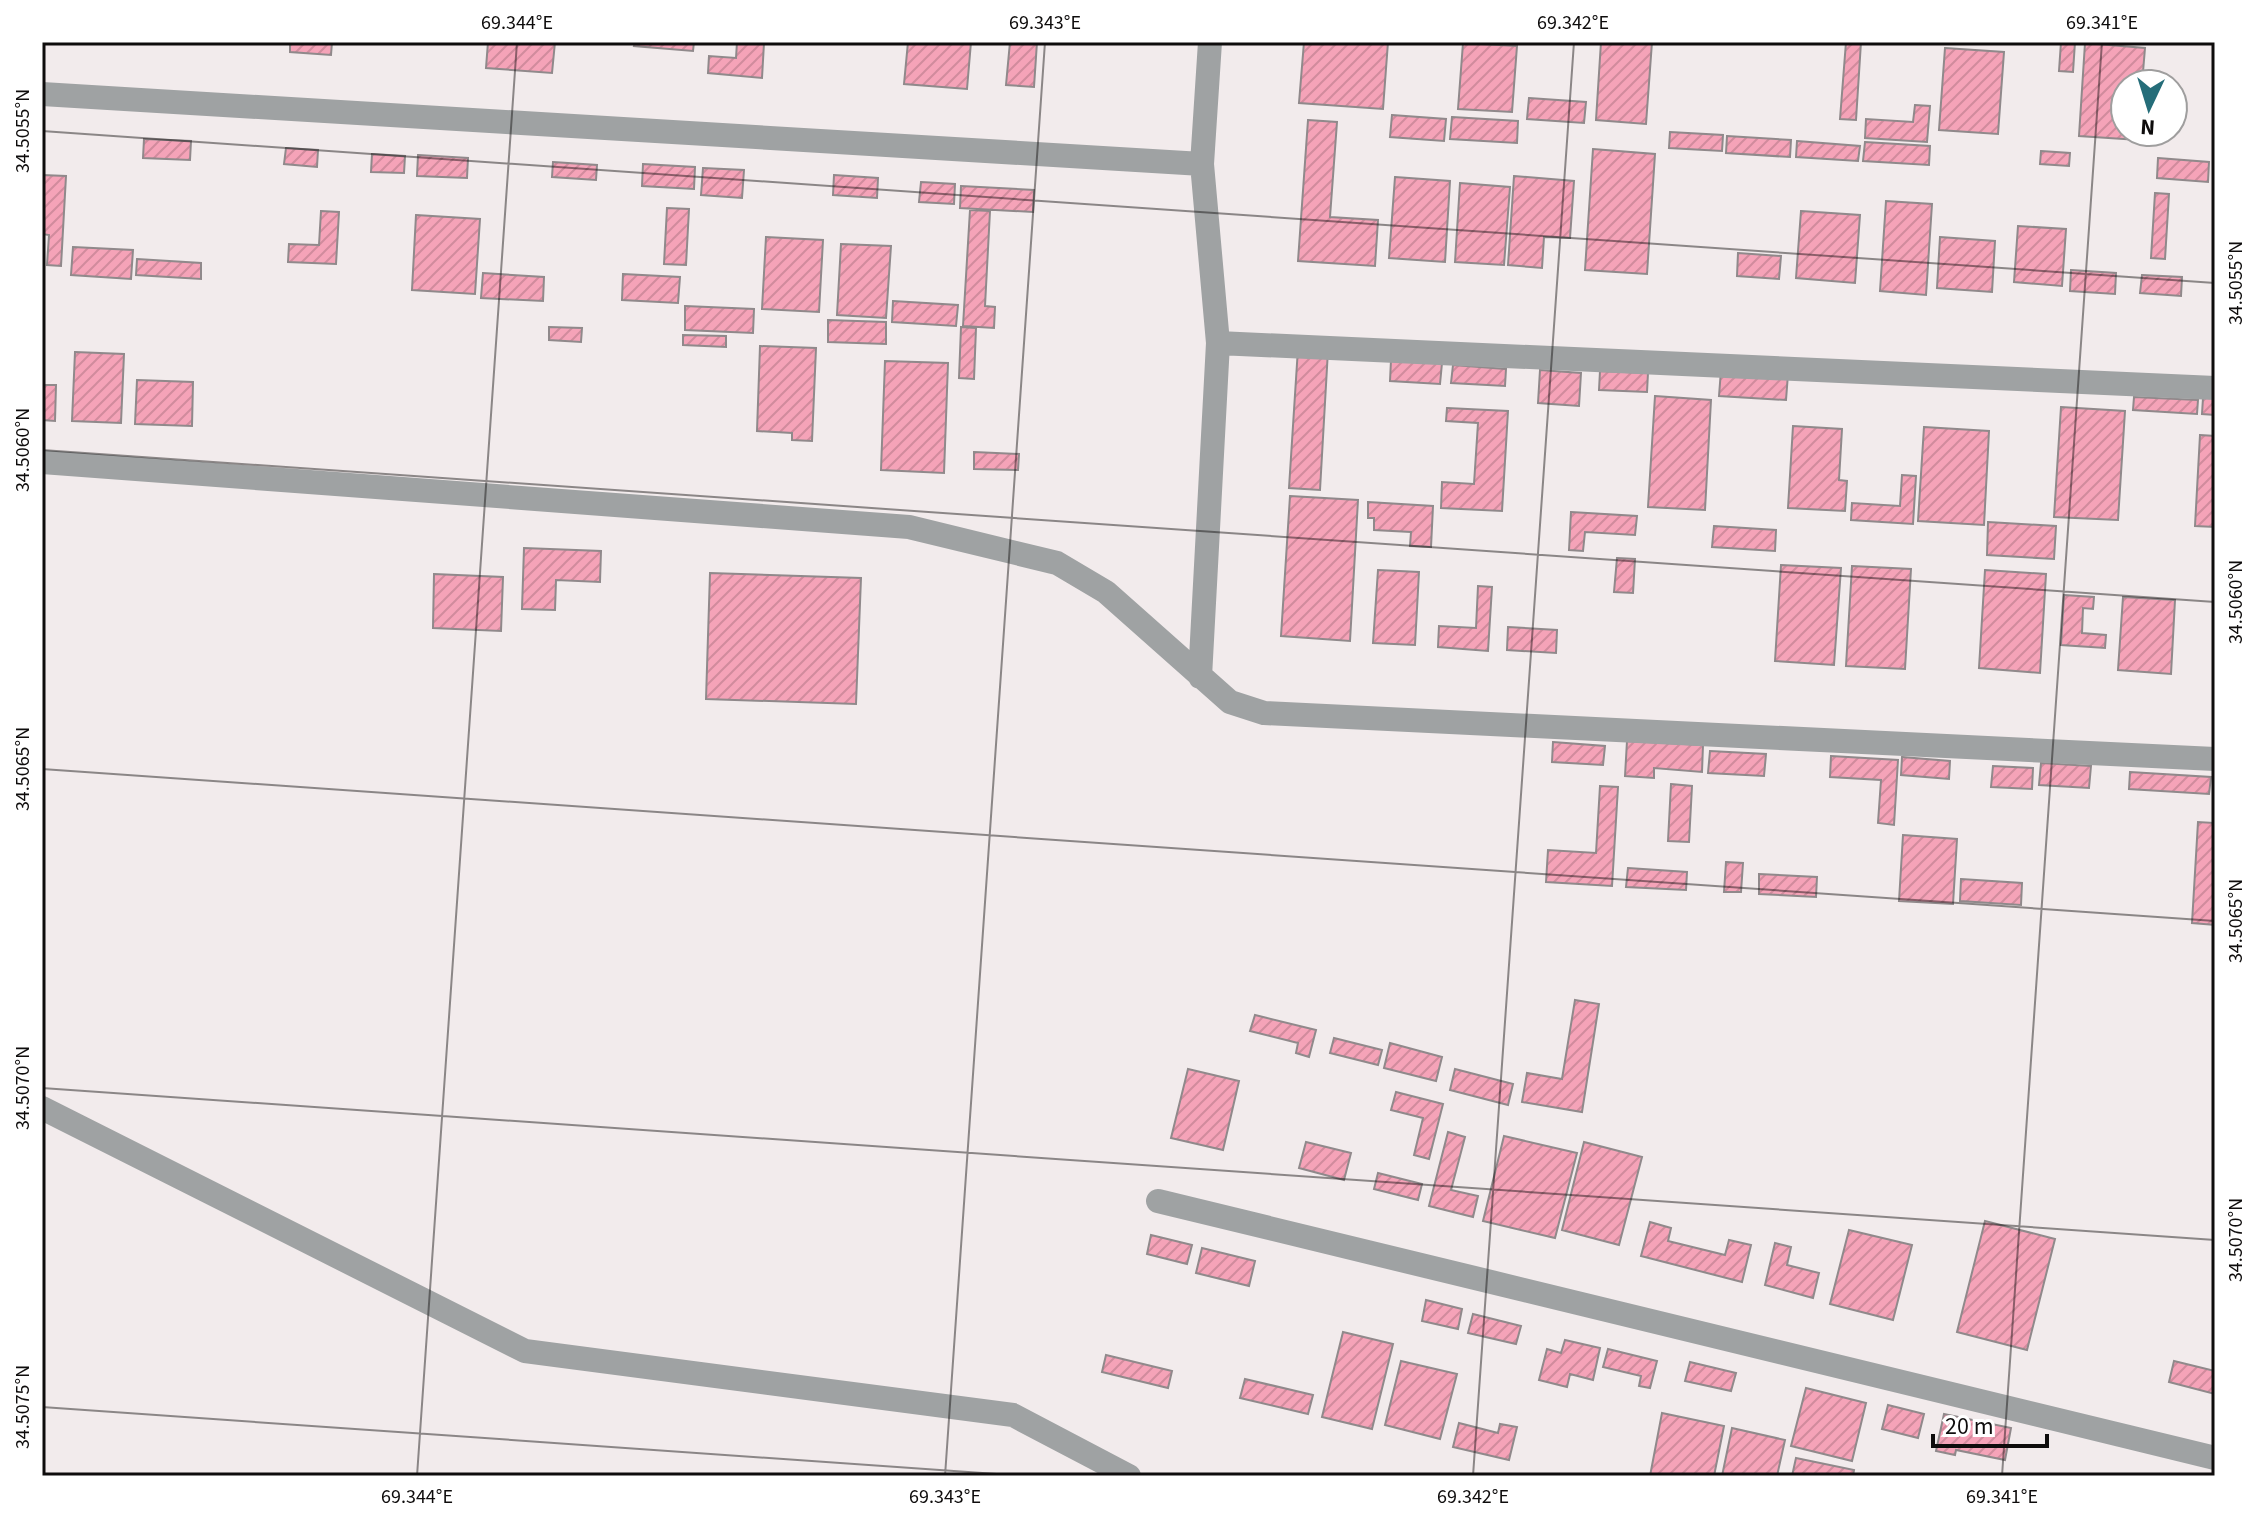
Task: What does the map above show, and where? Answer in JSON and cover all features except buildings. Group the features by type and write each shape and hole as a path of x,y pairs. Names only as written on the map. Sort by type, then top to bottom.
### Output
{"street":[{"path":"1200,677 1218,343 1202,164 1210,42"},
{"path":"42,94 1202,164"},
{"path":"1218,343 2215,388"},
{"path":"42,462 909,527 1057,563 1106,592 1230,702 1264,713 2215,759"},
{"path":"42,1108 525,1351 1013,1415 1129,1476"},
{"path":"1158,1201 2215,1458"}]}
